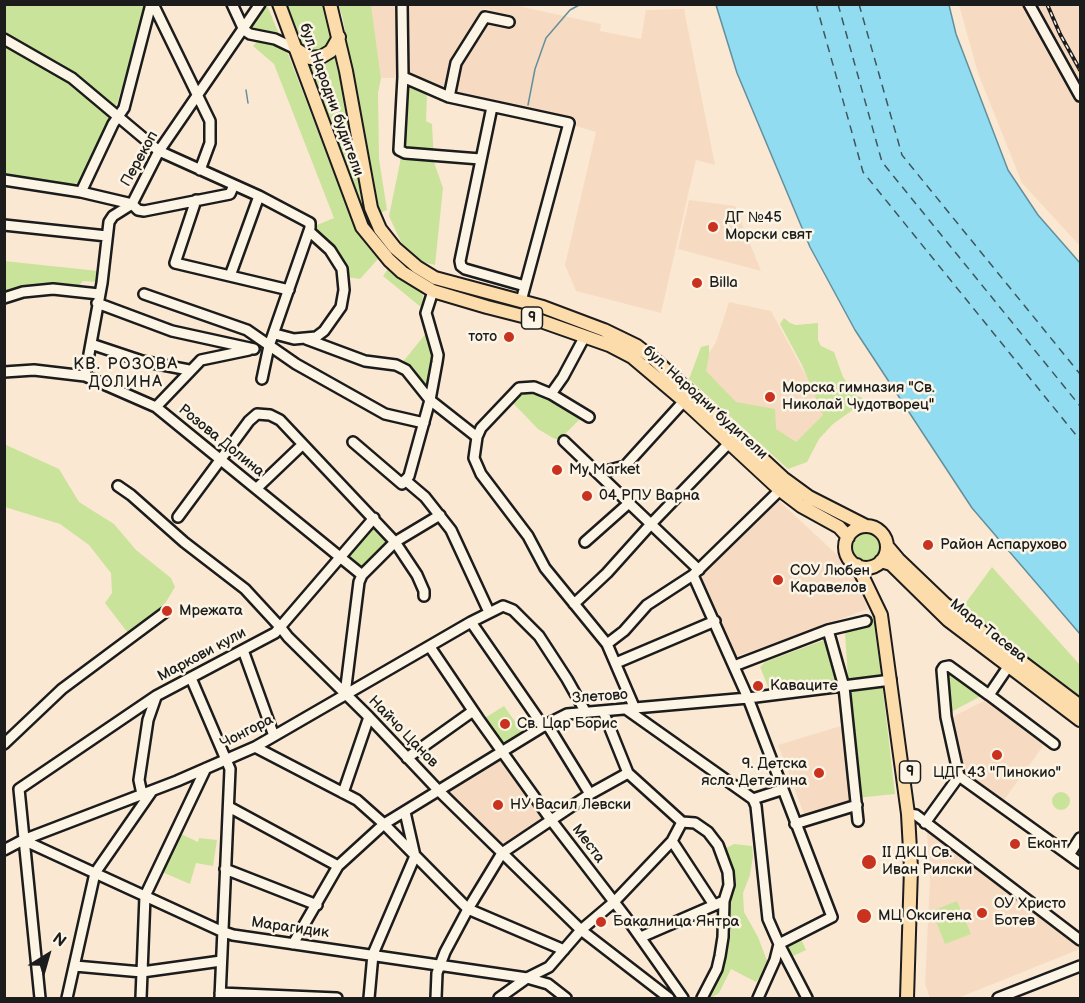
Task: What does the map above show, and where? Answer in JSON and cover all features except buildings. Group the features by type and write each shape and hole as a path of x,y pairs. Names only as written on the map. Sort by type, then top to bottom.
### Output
{"main road":[{"name":"бул. Народни будители","path":"279,4 362,227 377,247 402,272 433,291 487,308 538,320 609,345 632,357 650,370 780,490 807,510 839,527 848,537"},
{"name":"бул. Народни будители","path":"330,4 339,37 371,208 380,229 395,248 417,267 435,278 450,284 521,301 604,330 637,346 663,367 783,478 809,497 866,526"},
{"path":"296,49 310,58 321,57 331,51 339,37"},
{"path":"348,188 348,182 354,177 360,177 366,182"},
{"path":"848,537 855,529 866,526"},
{"name":"9","path":"866,526 881,532 887,546"},
{"name":"9","path":"848,537 847,553 857,565 881,615 916,817 911,868 907,999"},
{"path":"857,565 877,564 886,552 887,546"},
{"name":"Мара Тасева","path":"887,546 945,604 1080,706"},
{"name":"9","path":"877,564 870,577 888,614 916,817 918,853 914,999"},
{"name":"Мара Тасева","path":"877,564 891,564 937,610 1008,667 1080,720"}],"street":[{"path":"152,4 210,121 210,144 200,170"},
{"path":"81,192 113,124 124,108 152,4"},
{"path":"232,4 244,30 250,34 275,39 296,49"},
{"name":"Перекоп","path":"85,376 109,222 113,216 132,204 159,151 260,4"},
{"path":"402,4 403,77 399,150 405,153 480,159"},
{"path":"1029,4 1080,96"},
{"path":"449,98 456,63 485,17 509,22"},
{"path":"4,39 72,78 159,151 259,196 309,227 330,250 342,268 344,290 341,308 324,331 316,337 294,339 275,334"},
{"path":"403,77 449,98 569,123 521,301"},
{"path":"492,106 461,266 525,286"},
{"path":"4,180 81,192 132,204 138,210 144,211 230,194 234,185"},
{"path":"230,276 259,196"},
{"path":"196,200 175,263 289,290"},
{"path":"4,225 107,236"},
{"path":"262,379 269,346 275,334 309,227"},
{"path":"4,298 23,292 53,289 98,299 172,331 254,349"},
{"path":"404,482 409,476 424,423 438,354 426,313 433,291"},
{"path":"144,294 247,330 296,364 386,414 424,423"},
{"path":"552,394 585,336"},
{"path":"306,339 365,362 396,365 406,370 430,400 477,437"},
{"path":"91,344 142,361 189,370"},
{"path":"156,407 201,360 269,346"},
{"name":"Розова Долина","path":"4,372 34,370 85,376 156,407 362,575"},
{"path":"589,417 552,394 534,387 519,388 481,428 477,437 474,458 482,474 528,536 545,568 607,644 616,663 631,709 753,799 756,806 766,909 778,944 807,999"},
{"path":"598,472 625,466 684,401"},
{"path":"178,517 254,416 261,413 275,417 395,542 417,575 424,596"},
{"path":"564,441 651,524 696,573 748,698 781,790 832,918 778,944"},
{"path":"353,442 426,497 456,540 489,612 498,607 509,606 524,620 538,636 567,679 585,711"},
{"path":"574,604 607,573 730,442"},
{"path":"257,488 302,446"},
{"name":"Найчо Цанов","path":"118,486 244,589 439,791 580,930 669,999"},
{"path":"607,644 624,631 647,605 696,573 780,490"},
{"path":"585,542 628,503"},
{"path":"345,694 358,589 362,575 395,542 440,514"},
{"name":"Маркови кули","path":"23,840 19,789 156,696 275,633 374,518"},
{"name":"Чонгора","path":"4,850 23,840 153,790 255,747 489,612"},
{"path":"4,744 62,689 164,613"},
{"path":"616,663 715,621"},
{"path":"734,666 828,630 866,621"},
{"path":"471,622 545,725 590,794"},
{"path":"828,630 844,687 858,821"},
{"name":"Места","path":"430,647 551,820 641,938 683,999"},
{"path":"243,650 274,735"},
{"path":"1054,744 949,666 943,668 946,717 959,776 1080,863"},
{"path":"989,695 1008,667"},
{"path":"191,678 230,769 230,807 221,931 220,996 337,999"},
{"name":"Злетово","path":"293,944 338,866 384,824 503,753 545,725 567,714 748,698 891,680"},
{"path":"142,794 139,780 148,720 156,696"},
{"path":"407,758 473,711"},
{"path":"603,711 628,773 682,822"},
{"path":"344,793 369,717"},
{"path":"255,747 357,800 468,909 564,950"},
{"path":"141,999 145,896 206,768"},
{"path":"436,999 437,973 440,965 468,909 502,853 590,794 628,773"},
{"path":"959,776 916,817 1080,940"},
{"path":"67,999 96,873 153,790"},
{"path":"753,799 781,790"},
{"path":"795,824 857,805"},
{"path":"230,807 338,866"},
{"path":"369,999 373,954 415,856 405,812"},
{"path":"682,822 688,821 702,827 718,845 728,872 728,894 724,901 720,956 717,969 702,999"},
{"path":"499,999 527,978 549,967 580,930 614,902 672,841 682,822"},
{"path":"1069,855 1080,838"},
{"path":"23,840 40,999"},
{"name":"Марагидик","path":"23,840 233,935 527,978 548,984 566,999"},
{"path":"672,841 714,905"},
{"path":"225,868 317,905"},
{"path":"641,938 724,901"},
{"path":"1071,933 1080,927"},
{"path":"758,999 775,960 778,944"},
{"path":"75,966 142,972 221,961"},
{"path":"998,999 1021,994 1080,966"}],"shaded area":[{"path":"371,5 398,5 399,78 381,78"},
{"path":"409,5 513,5 601,24 600,31 641,39 646,10 684,9 715,165 696,160 661,313 576,291 565,265 596,132 576,126 577,120 455,92 460,64 488,21 489,9 484,9 453,56 446,90 409,75"},
{"path":"959,5 1080,5 1080,246 1022,183 978,73"},
{"name":"ДГ №45 Морски свят","path":"689,200 735,206 761,271 678,249"},
{"name":"Морска гимназия \"Св. Николай Чудотворец\"","path":"729,302 771,311 831,422 790,462 697,372 716,342"},
{"name":"СОУ Любен Каравелов","path":"777,499 847,564 859,584 868,609 735,657 697,577"},
{"name":"ЦДГ 43 \"Пинокио\"","path":"988,699 1046,742 1004,800 959,768 950,718"},
{"name":"9. Детска ясла Детелина","path":"844,725 852,802 805,817 778,745"},
{"name":"НУ Васил Левски","path":"502,756 547,817 501,848 445,792"},
{"name":"ОУ Христо Ботев","path":"927,832 1080,946 1080,949 958,998 930,998 925,984 930,879"}],"green space":[{"path":"5,5 147,5 117,104 78,185 5,175"},
{"path":"262,5 267,5 280,37 254,30 251,27 250,24"},
{"path":"285,5 326,5 333,39 326,50 312,52 302,48"},
{"path":"338,5 371,5 381,78 378,93 379,159 387,210 380,213 364,150 364,131 342,15"},
{"path":"258,40 275,43 288,54 357,232 378,259 360,279 347,277 343,258 317,230 317,225 334,218 274,64 253,46"},
{"path":"337,51 370,221 428,278 428,281 397,261 366,226 307,60"},
{"path":"404,81 427,92 426,121 432,124 434,162 443,188 435,265 422,262 402,244 389,216 400,163"},
{"path":"4,261 98,271 97,282 83,281 79,286 63,284 5,292"},
{"path":"388,269 423,292 422,308 383,276"},
{"path":"784,318 796,325 818,323 818,340 821,346 834,352 843,377 857,396 863,398 861,404 833,424 819,439 807,462 788,469 689,379 701,347 709,345 706,371 736,402 775,409 776,429 796,442 823,415 802,365 780,324"},
{"path":"427,332 434,352 434,361 429,383 425,386 402,363"},
{"path":"521,390 541,392 581,416 580,419 559,440 553,438 538,429 511,401"},
{"path":"4,444 59,469 79,502 114,524 136,550 171,578 175,587 166,602 147,621 128,633 105,603 112,593 111,573 89,545 60,524 5,507"},
{"path":"371,523 392,544 362,572 344,555"},
{"path":"867,530 878,535 883,546 878,557 867,562 856,557 851,546 856,535"},
{"path":"992,567 1080,665 1080,699 962,608"},
{"path":"874,614 895,794 856,798 845,633 847,626 866,621"},
{"path":"827,639 830,662 834,661 836,683 769,689 760,667 765,662"},
{"path":"950,670 983,695 949,713 945,673"},
{"path":"504,706 526,737 503,753 480,721"},
{"path":"1061,792 1067,795 1070,801 1067,807 1061,810 1055,807 1052,801 1055,795"},
{"path":"181,834 198,842 199,838 217,840 213,866 196,863 190,884 162,872"},
{"path":"734,844 752,846 750,875 743,893 744,912 758,937 769,966 765,977 756,982 731,969 719,993 711,998 705,998 726,937 731,934 727,923 722,850"},
{"path":"957,901 971,934 945,944 932,911"},
{"path":"800,937 806,950 789,958 783,945"}],"water":[{"path":"716,5 949,5 956,34 1008,170 1038,215 1080,263 1080,634 972,508 855,330 810,247 737,73"}],"waterway":[{"path":"528,105 535,69 546,38 570,10 581,4"},
{"path":"246,90 248,103"}],"ferry route":[{"path":"816,4 863,172 1080,440"},
{"path":"838,4 882,162 1080,406"},
{"path":"859,4 902,155 1080,374"}],"railway":[{"path":"1047,4 1080,70"}],"place":[{"name":"ДГ №45 Морски свят","path":"713,227"},
{"name":"Billa","path":"697,283"},
{"name":"тото","path":"509,337"},
{"name":"Морска гимназия \"Св. Николай Чудотворец\"","path":"770,397"},
{"name":"My Market","path":"557,470"},
{"name":"04 РПУ Варна","path":"587,496"},
{"name":"Район Аспарухово","path":"928,545"},
{"name":"СОУ Любен Каравелов","path":"778,580"},
{"name":"Мрежата","path":"167,611"},
{"name":"Каваците","path":"758,686"},
{"name":"Св. Цар Борис","path":"505,724"},
{"name":"ЦДГ 43 \"Пинокио\"","path":"997,755"},
{"name":"9. Детска ясла Детелина","path":"819,773"},
{"name":"НУ Васил Левски","path":"498,805"},
{"name":"Еконт","path":"1015,844"},
{"name":"II ДКЦ Св. Иван Рилски","path":"869,862"},
{"name":"ОУ Христо Ботев","path":"982,913"},
{"name":"МЦ Оксигена","path":"864,916"},
{"name":"Бакалница Янтра","path":"601,922"}],"district":[{"name":"КВ. РОЗОВА ДОЛИНА","path":"126,374"}]}
